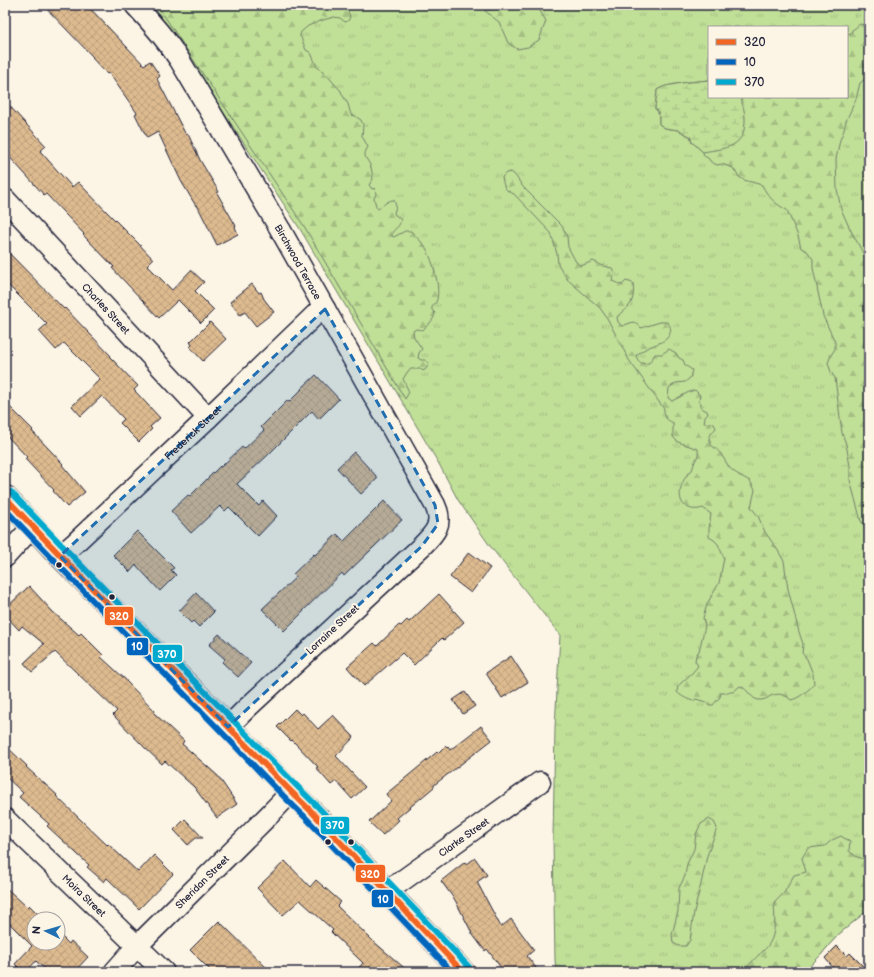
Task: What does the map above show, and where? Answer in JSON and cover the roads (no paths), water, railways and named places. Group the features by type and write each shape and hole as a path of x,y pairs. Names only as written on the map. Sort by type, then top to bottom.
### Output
{"main road":[{"path":"5,497 60,556 290,792 311,811 463,972"}],"street":[{"name":"Birchwood Terrace","path":"135,5 153,23 179,59 280,229 435,505 439,520 436,531"},
{"name":"Charles Street","path":"5,199 208,418"},
{"name":"Frederick Street","path":"60,556 208,418 317,313 325,309"},
{"path":"5,557 32,526"},
{"name":"Lorraine Street","path":"228,727 422,546 436,531"},
{"name":"Clarke Street","path":"386,890 399,883 540,782"},
{"name":"Sheridan Street","path":"114,972 137,946 270,814 290,792"},
{"name":"Moira Street","path":"5,819 164,972"}]}
